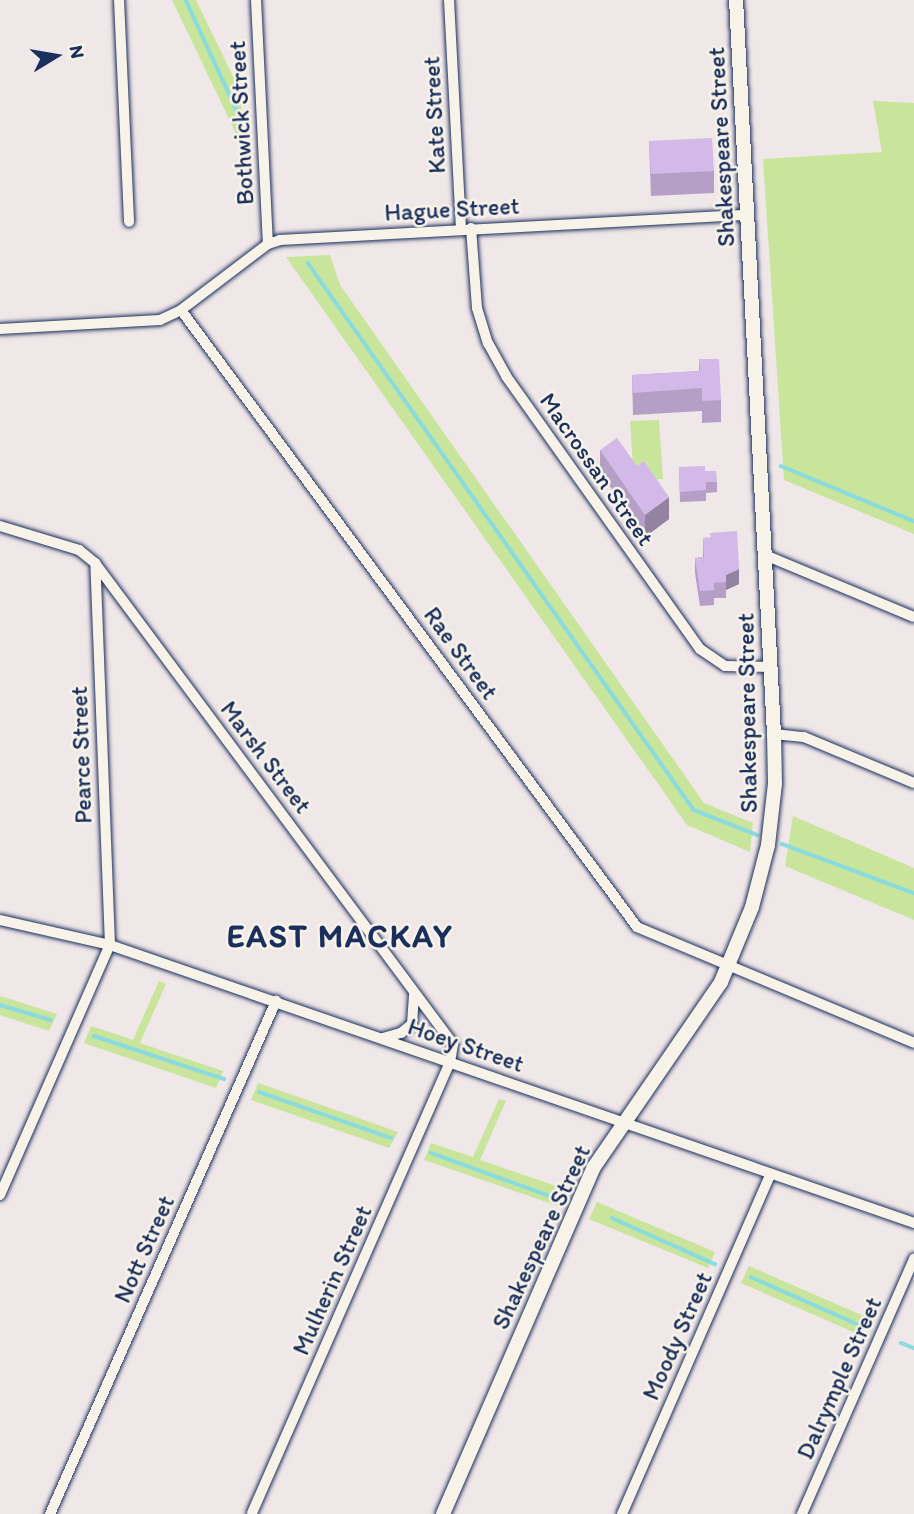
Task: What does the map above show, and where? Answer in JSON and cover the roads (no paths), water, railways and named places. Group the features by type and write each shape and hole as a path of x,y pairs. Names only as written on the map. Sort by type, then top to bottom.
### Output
{"street":[{"path":"119,0 130,222"},
{"name":"Bothwick Street","path":"256,0 268,244"},
{"name":"Kate Street","path":"449,0 466,229"},
{"name":"Shakespeare Street","path":"443,1514 594,1167 707,1006 728,967 766,858 772,825 774,734 736,0"},
{"name":"Hague Street","path":"268,244 466,229 747,215"},
{"name":"Macrossan Street","path":"466,229 479,317 506,376 700,649 725,666 771,667"},
{"path":"0,329 160,320 181,310 268,244"},
{"name":"Rae Street","path":"181,310 637,927 914,1043"},
{"name":"Marsh Street","path":"0,526 79,550 95,563 452,1041 450,1062"},
{"path":"765,555 914,617"},
{"name":"Pearce Street","path":"95,563 110,945"},
{"path":"774,734 804,737 914,783"},
{"name":"Hoey Street","path":"0,920 110,945 914,1223"},
{"path":"0,1195 110,945"},
{"path":"382,1038 403,1032 413,1021 416,1001 411,987"},
{"name":"Nott Street","path":"50,1514 276,1002"},
{"name":"Mulherin Street","path":"252,1514 450,1062"},
{"name":"Moody Street","path":"622,1514 770,1175"},
{"name":"Dalrymple Street","path":"802,1514 914,1259"}],"waterway":[{"path":"186,0 240,117"},
{"path":"308,263 694,810 757,835"},
{"path":"781,466 914,521"},
{"path":"782,844 914,893"},
{"path":"0,1005 51,1020"},
{"path":"94,1036 224,1079"},
{"path":"259,1092 391,1138"},
{"path":"431,1153 550,1196"},
{"path":"612,1218 715,1264"},
{"path":"751,1277 866,1328"},
{"path":"901,1343 914,1348"}],"district":[{"name":"EAST MACKAY","path":"340,936"}]}
